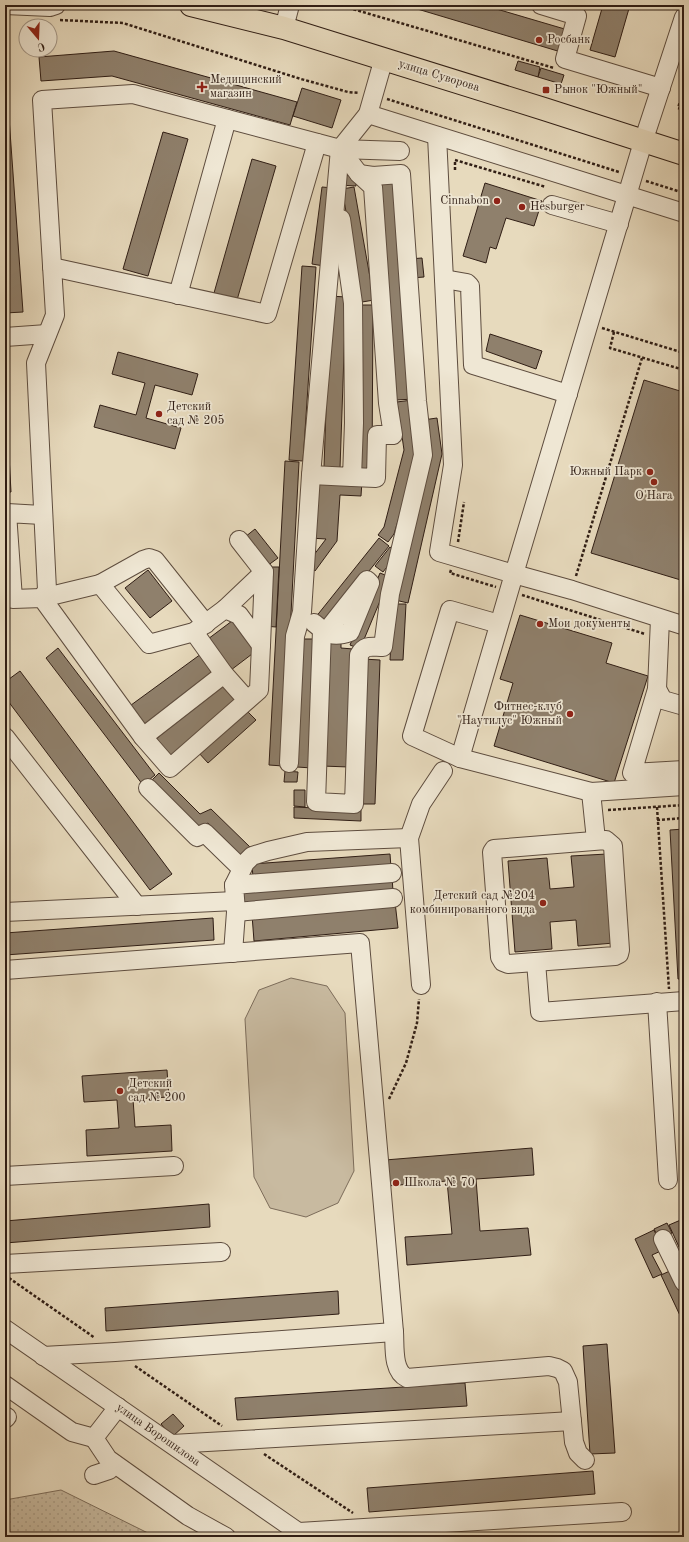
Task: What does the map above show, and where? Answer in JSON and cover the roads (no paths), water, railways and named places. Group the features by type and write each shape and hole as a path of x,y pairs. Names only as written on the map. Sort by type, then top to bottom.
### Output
{"main road":[{"name":"улица Суворова","path":"191,5 284,28 384,58 684,154"}],"street":[{"path":"5,5 50,6 54,12"},
{"path":"284,28 290,5"},
{"path":"541,5 579,11 565,59 661,88"},
{"path":"460,758 643,142 684,17"},
{"path":"289,763 295,636 302,612 311,475 340,149 368,114 384,58"},
{"path":"42,598 47,590 42,515 36,363 55,315 42,100 133,94 340,149 400,151"},
{"path":"368,114 684,213"},
{"path":"178,295 227,119"},
{"path":"437,136 453,465 439,552 455,557 511,583 572,590 682,625"},
{"path":"52,267 267,314 317,143"},
{"path":"311,475 376,478 377,435 393,434 388,403 373,187 358,174 340,149"},
{"path":"302,612 324,632 316,802 354,804 359,655 362,649 368,646 383,647 390,594 423,455 417,401 401,174 373,176 358,174"},
{"path":"337,190 353,303 354,423 352,477"},
{"path":"552,197 619,224"},
{"path":"444,279 467,283 470,286 473,365 568,394"},
{"path":"5,337 48,334"},
{"path":"42,515 7,513 9,599 42,598 100,584 143,560 149,558 155,560 200,628 224,674 247,700"},
{"path":"42,598 143,737 170,768 259,690 264,572 239,540"},
{"path":"100,584 149,644 200,628 225,609 264,572"},
{"path":"225,609 239,615 261,645"},
{"path":"499,624 450,610 412,736 460,758 592,792 684,786"},
{"path":"660,618 657,689 632,773 684,770"},
{"path":"143,737 224,674"},
{"path":"657,689 663,700 684,706"},
{"path":"5,737 137,906"},
{"path":"421,985 408,838 420,804 443,771"},
{"path":"148,788 197,838 205,833 242,869"},
{"path":"592,792 596,840"},
{"path":"233,953 235,900 242,869 245,863 252,856 307,842 408,838"},
{"path":"596,840 606,840 613,846 620,950 619,954 615,956 508,964 503,962 500,957 492,852 494,849 596,840"},
{"path":"235,900 392,873"},
{"path":"5,912 235,900 394,898"},
{"path":"5,970 360,943 398,1368 402,1376 407,1378 549,1366 563,1371 568,1382 574,1442 578,1453 585,1460"},
{"path":"536,962 540,1012 663,996 684,1001"},
{"path":"663,996 668,1180"},
{"path":"5,1176 174,1166"},
{"path":"663,1239 684,1282"},
{"path":"5,1264 221,1252"},
{"name":"улица Ворошилова","path":"5,1329 305,1534"},
{"path":"43,1356 394,1332"},
{"path":"5,1385 72,1432 94,1438 108,1460 188,1516 226,1537"},
{"path":"94,1438 118,1407"},
{"path":"172,1444 572,1421"},
{"path":"94,1475 109,1470 114,1464"},
{"path":"305,1534 622,1512"}],"waterway":[{"path":"5,1533 30,1537"}],"place":[{"name":"Росбанк","path":"539,40"},
{"name":"Медицинский магазин","path":"202,87"},
{"name":"Рынок \"Южный\"","path":"546,90"},
{"name":"Cinnabon","path":"497,201"},
{"name":"Hesburger","path":"522,207"},
{"name":"Детский сад № 205","path":"159,414"},
{"name":"Южный Парк","path":"650,472"},
{"name":"O'Hara","path":"654,482"},
{"name":"Мои документы","path":"540,624"},
{"name":"Фитнес-клуб \"Наутилус\" Южный","path":"570,714"},
{"name":"Детский сад №204 комбинированного вида","path":"543,903"},
{"name":"Детский сад № 200","path":"120,1091"},
{"name":"Школа № 70","path":"396,1183"}]}
